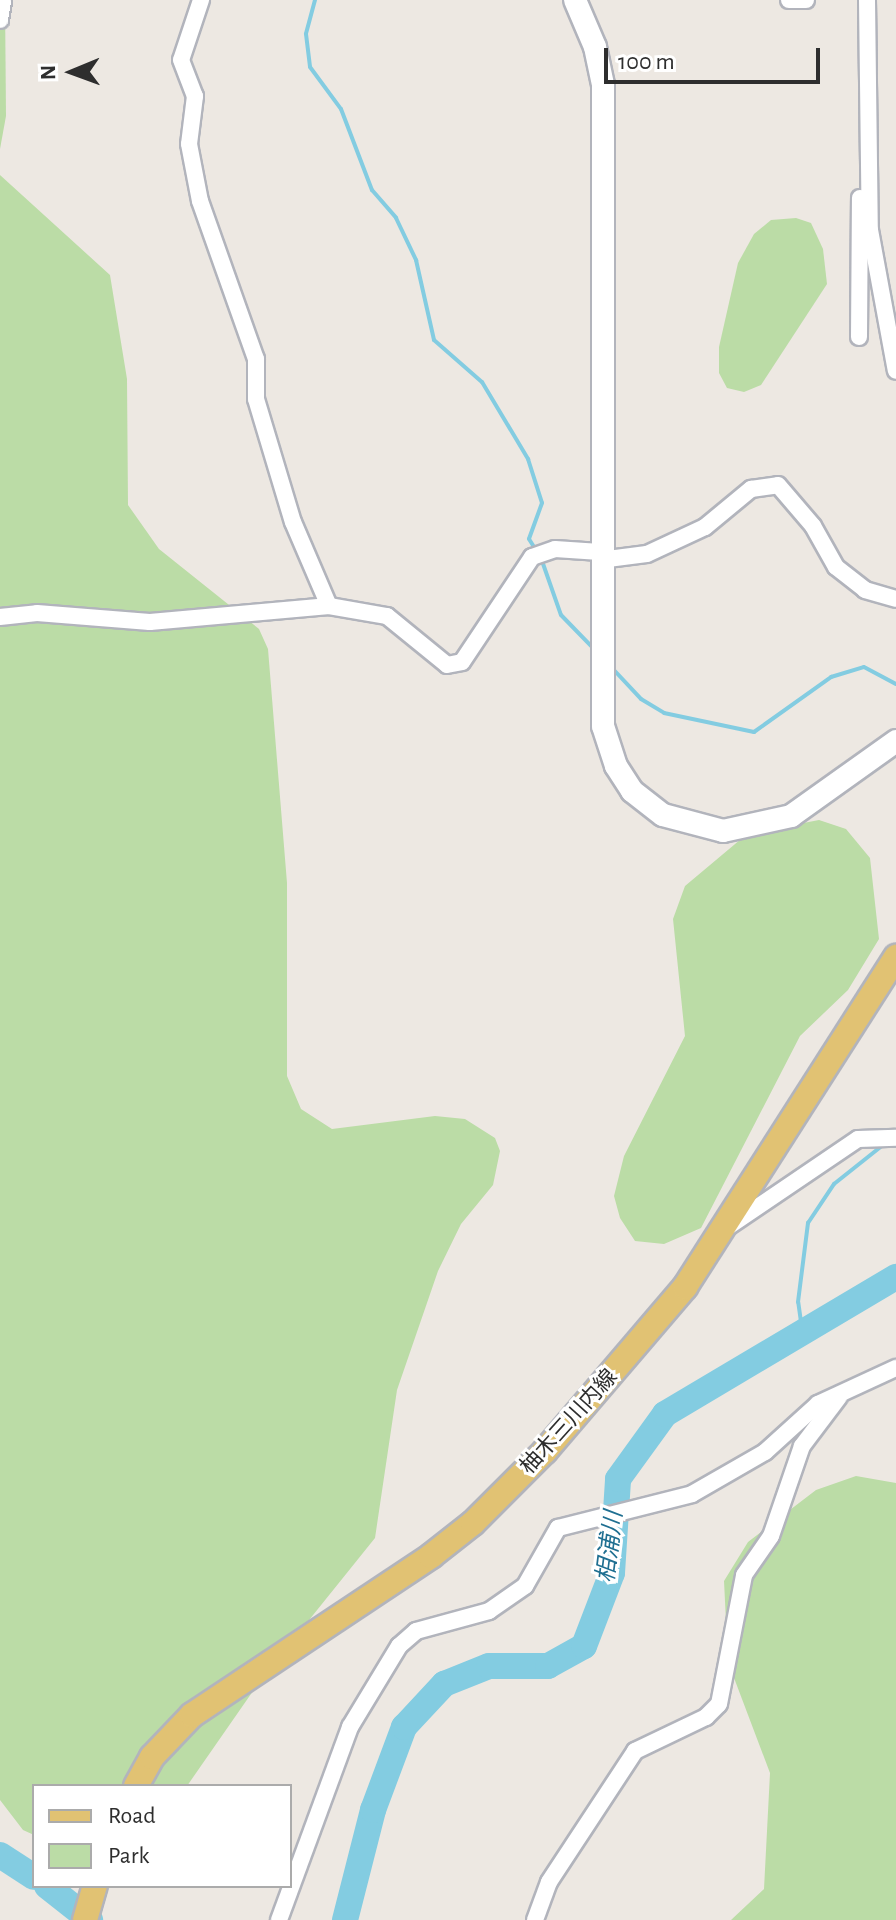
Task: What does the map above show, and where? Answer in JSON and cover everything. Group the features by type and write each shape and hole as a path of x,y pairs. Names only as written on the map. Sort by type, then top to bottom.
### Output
{"main road":[{"name":"柚木三川内線","path":"137,1784 152,1757 192,1715 350,1614 473,1523 632,1353 685,1287 896,957"},
{"path":"85,1920 94,1888"}],"street":[{"path":"0,20 3,0"},
{"path":"201,0 181,60 195,96 189,144 200,201 256,359 256,399 293,522 329,606"},
{"path":"575,0 595,47 603,85 600,556 603,726 616,766 632,791 663,815 723,831 750,829 791,816 896,741"},
{"path":"789,0 806,0"},
{"path":"867,0 870,230 896,371"},
{"path":"859,337 860,186 870,177"},
{"path":"0,617 37,613 150,622 329,606 387,616 447,665 462,662 532,557 555,549 600,556 647,554 705,527 751,489 778,485 813,526 836,567 865,590 896,599"},
{"path":"720,1232 858,1139 896,1138"},
{"path":"535,1920 549,1882 635,1751 706,1717 719,1704 744,1575 771,1536 802,1446 839,1397 862,1380 896,1368"},
{"path":"292,1885 350,1727 399,1646 416,1631 489,1611 525,1586 558,1528 577,1520 692,1494 765,1452 818,1404 839,1397"},
{"path":"279,1920 291,1888"}],"green space":[{"path":"0,0 5,0 6,116 0,149"},
{"path":"0,175 110,275 127,379 128,505 159,549 259,629 268,649 287,883 287,1076 301,1109 332,1129 435,1116 465,1119 495,1138 500,1151 493,1185 461,1224 438,1271 397,1390 375,1538 260,1681 188,1784 32,1784 32,1834 23,1830 0,1800"},
{"path":"796,218 811,223 823,249 827,284 761,385 744,392 727,388 719,373 719,347 738,263 754,234 771,220"},
{"path":"819,820 846,829 870,858 879,939 848,990 800,1036 701,1228 664,1244 635,1241 620,1218 614,1196 624,1156 685,1036 673,919 685,886 747,834"},
{"path":"856,1476 896,1483 896,1920 731,1920 764,1889 770,1773 728,1662 724,1581 748,1542 816,1490"}],"waterway":[{"path":"315,0 306,34 310,67 341,109 372,190 396,218 416,260 434,340 482,382 528,459 542,503 529,539 536,550"},
{"path":"541,558 561,615 596,651"},
{"path":"613,669 641,699 664,713 754,732 831,677 864,667 896,684"},
{"path":"802,1329 798,1302 808,1223 834,1184 883,1145"},
{"name":"相浦川","path":"345,1920 373,1810 404,1727 444,1684 489,1666 548,1666 584,1646 612,1573 618,1479 665,1414 896,1277"},
{"path":"0,1855 32,1876"},
{"path":"50,1888 90,1920"}]}
